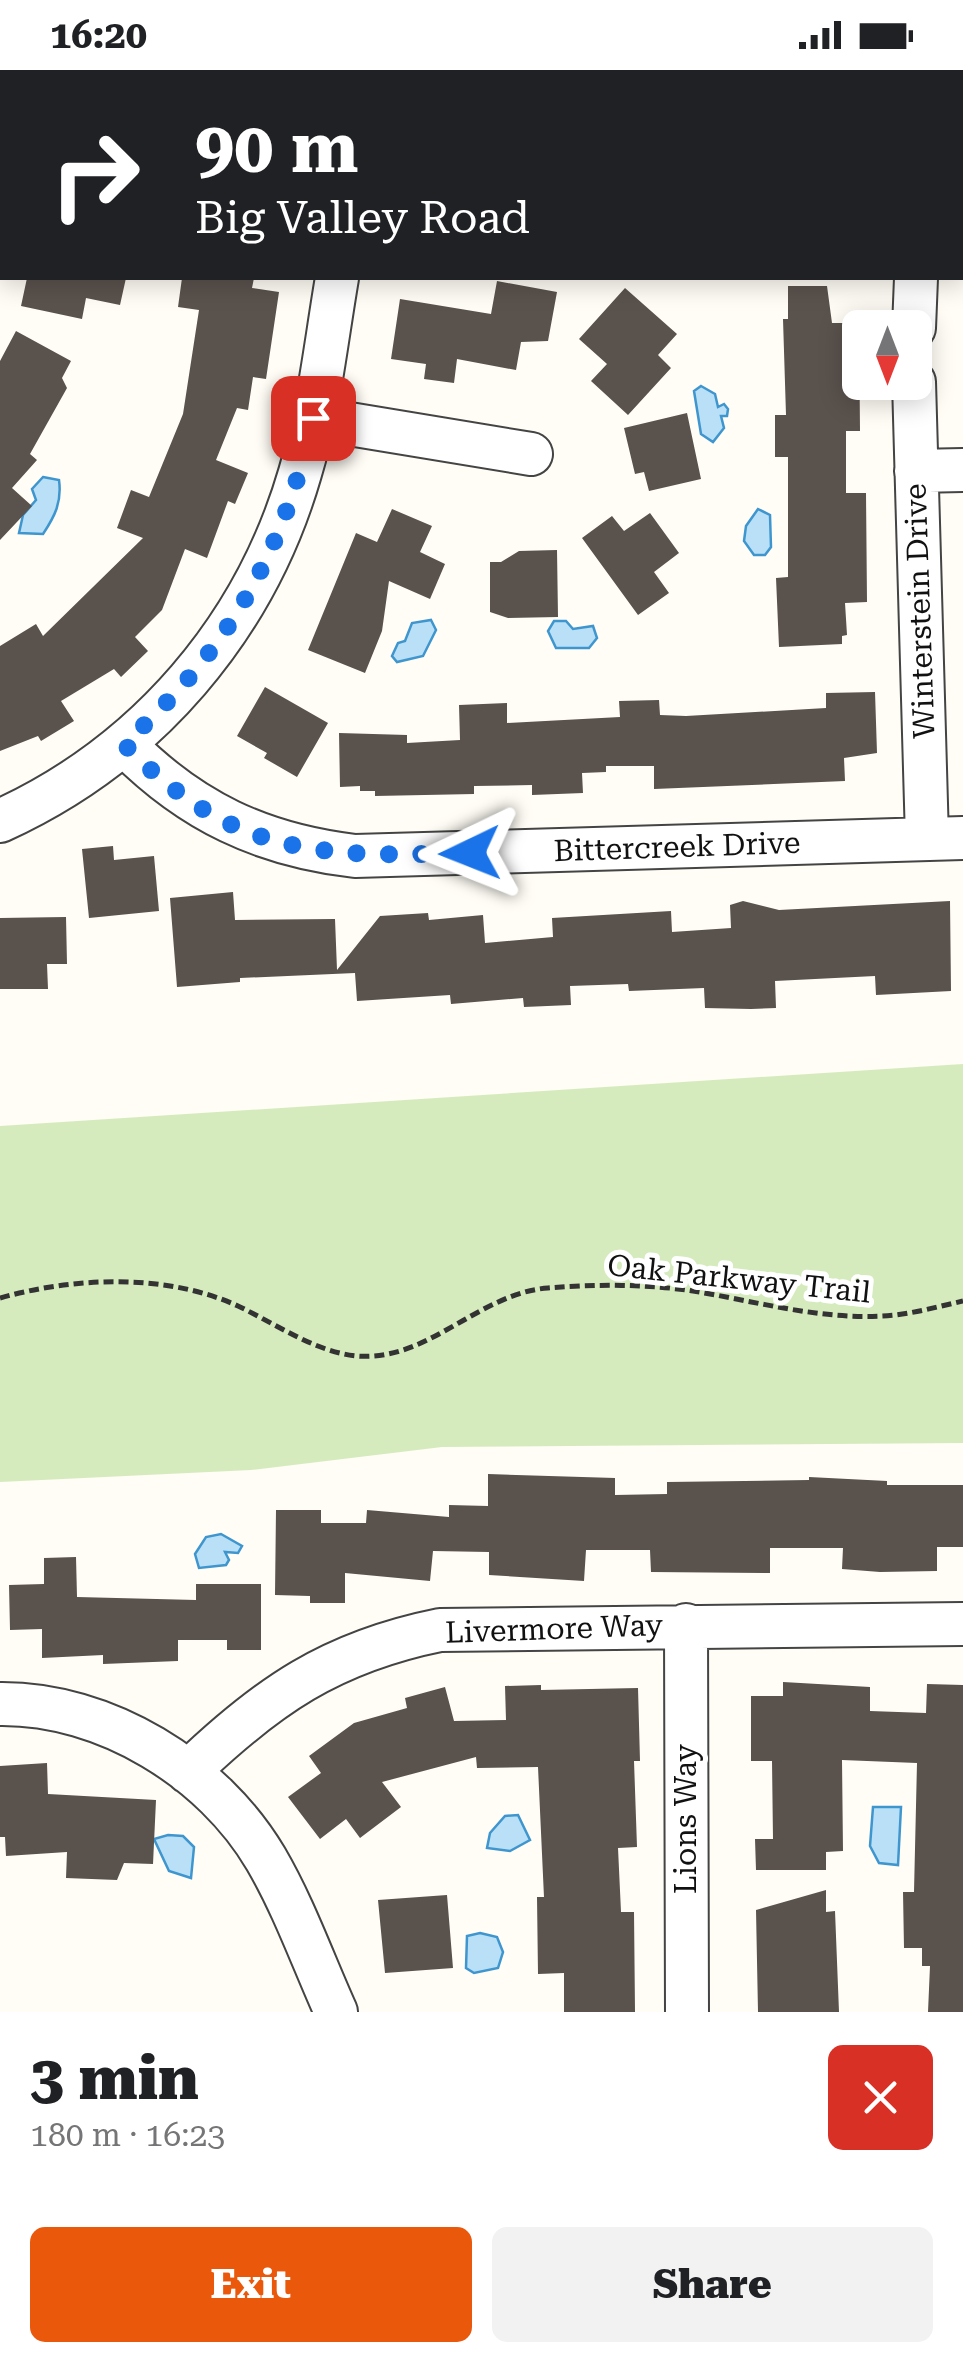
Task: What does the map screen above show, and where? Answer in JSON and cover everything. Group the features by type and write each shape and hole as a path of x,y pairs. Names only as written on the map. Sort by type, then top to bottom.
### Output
{"street":[{"path":"0,821 81,777 124,744 199,669 242,608 284,524 313,418 337,280"},
{"path":"915,310 916,280"},
{"name":"Winterstein Drive","path":"914,400 916,471 945,839"},
{"path":"313,418 531,454"},
{"path":"916,471 963,470"},
{"name":"Bittercreek Drive","path":"124,744 187,800 225,823 267,840 326,853 355,856 945,839"},
{"name":"Livermore Way","path":"188,1772 270,1698 323,1667 400,1638 481,1626 963,1624"},
{"name":"Lions Way","path":"686,1626 687,2012"},
{"path":"0,1704 64,1712 118,1730 188,1772 238,1820 264,1857 336,2012"}],"path":[{"name":"Oak Parkway Trail","path":"0,1298 77,1284 165,1286 218,1298 316,1344 358,1356 398,1352 504,1298 544,1288 687,1290 779,1308 861,1316 894,1315 963,1301"}],"green space":[{"path":"963,1064 963,1443 442,1447 251,1470 0,1482 0,1126"}],"water":[{"path":"701,386 715,394 718,407 724,404 728,409 727,416 721,416 724,428 713,442 701,434 694,391"},
{"path":"43,477 59,480 54,515 43,534 19,533 23,515 36,500 32,489"},
{"path":"758,509 770,515 771,547 765,555 754,555 744,541 746,526"},
{"path":"431,620 436,630 423,656 397,662 392,656 398,643 405,641 412,623"},
{"path":"554,621 566,621 573,629 593,626 597,638 589,648 556,648 548,631"},
{"path":"221,1534 242,1546 238,1553 225,1552 229,1560 226,1565 199,1568 195,1554 206,1537"},
{"path":"873,1807 901,1807 898,1865 879,1863 870,1846"},
{"path":"518,1815 530,1840 510,1851 487,1848 490,1833 505,1816"},
{"path":"183,1836 194,1847 191,1878 169,1871 154,1839"},
{"path":"480,1933 497,1937 503,1952 498,1968 474,1973 466,1968 467,1936"}],"building":[{"path":"27,280 126,280 120,305 86,298 82,319 21,306"},
{"path":"182,280 254,280 252,288 279,292 266,379 253,377 248,410 237,408 216,460 248,473 235,504 228,501 207,558 185,549 162,610 135,637 148,651 121,677 114,669 61,701 74,721 41,741 38,736 0,751 0,646 36,624 43,636 143,538 117,528 131,490 149,497 183,414 199,310 178,307"},
{"path":"497,281 557,292 548,341 521,342 516,370 457,359 454,383 424,379 426,364 391,359 400,299 491,314"},
{"path":"788,286 827,286 832,323 842,323 842,400 860,400 860,431 846,431 846,493 866,493 867,602 845,603 847,635 842,636 842,644 779,647 776,578 788,577 788,457 775,457 775,415 786,415 783,319 788,319"},
{"path":"625,288 677,334 658,355 671,368 628,415 591,381 607,364 579,339"},
{"path":"16,331 71,361 62,378 67,388 30,454 37,460 12,488 32,506 0,540 0,361"},
{"path":"687,413 701,479 649,491 644,472 635,474 624,428"},
{"path":"392,509 432,526 420,552 445,564 430,599 389,581 382,631 365,673 308,650 356,533 377,542"},
{"path":"650,513 679,553 654,572 669,593 638,615 582,538 612,516 624,531"},
{"path":"557,550 558,617 508,618 490,612 490,562 501,562 519,551"},
{"path":"265,687 328,723 297,777 237,736"},
{"path":"875,692 877,753 844,758 845,781 654,789 654,766 606,766 606,772 582,773 583,793 532,795 532,785 474,786 474,794 375,796 375,791 360,791 360,786 340,787 339,733 407,735 407,743 460,740 459,705 507,703 507,723 620,717 619,701 659,700 660,715 686,716 826,708 826,693"},
{"path":"113,846 114,860 154,856 159,911 89,918 82,849"},
{"path":"233,892 235,920 335,919 337,970 380,916 428,913 429,920 483,915 485,943 553,937 552,918 671,911 672,932 731,928 730,905 743,901 779,910 950,901 951,991 876,995 875,976 775,981 776,1008 751,1009 705,1008 704,988 629,991 628,984 570,986 571,1005 524,1007 523,998 451,1004 450,995 357,1001 355,973 240,978 240,982 177,987 170,898"},
{"path":"66,917 67,964 47,964 48,989 0,989 0,918"},
{"path":"488,1474 615,1478 615,1495 667,1494 667,1482 809,1477 887,1481 887,1485 963,1485 963,1547 937,1547 937,1571 880,1572 842,1569 843,1548 770,1548 770,1573 651,1572 650,1550 586,1550 584,1581 489,1575 489,1552 433,1551 430,1581 345,1573 345,1603 310,1603 310,1596 275,1595 276,1510 321,1510 321,1523 366,1523 367,1510 449,1517 449,1505 488,1506"},
{"path":"76,1557 77,1597 196,1600 196,1584 261,1584 261,1650 227,1650 227,1640 178,1640 178,1661 103,1664 103,1655 42,1658 42,1629 10,1630 9,1585 44,1584 44,1558"},
{"path":"783,1682 870,1687 870,1711 926,1713 927,1684 963,1685 963,2012 928,2012 930,1966 922,1966 922,1948 904,1948 903,1892 914,1892 917,1763 842,1760 843,1851 826,1852 826,1870 756,1870 755,1839 773,1839 772,1761 751,1761 751,1696 783,1696"},
{"path":"541,1685 541,1690 638,1688 640,1761 634,1761 637,1847 618,1848 621,1912 634,1912 635,2012 564,2012 564,1973 538,1974 537,1897 544,1897 538,1767 477,1768 476,1757 382,1782 401,1807 360,1838 346,1819 320,1839 288,1797 321,1773 309,1756 354,1723 407,1708 405,1698 445,1687 454,1721 506,1720 505,1686"},
{"path":"47,1763 48,1794 156,1800 153,1864 124,1863 117,1880 66,1878 67,1852 6,1856 5,1837 0,1837 0,1766"},
{"path":"826,1890 826,1912 835,1911 839,2012 758,2012 756,1910"},
{"path":"447,1895 453,1968 385,1973 378,1900"}],"route":[{"path":"313,418 302,470 284,524 247,600 199,669 124,744 187,800 225,823 267,840 355,856 470,853"}]}
